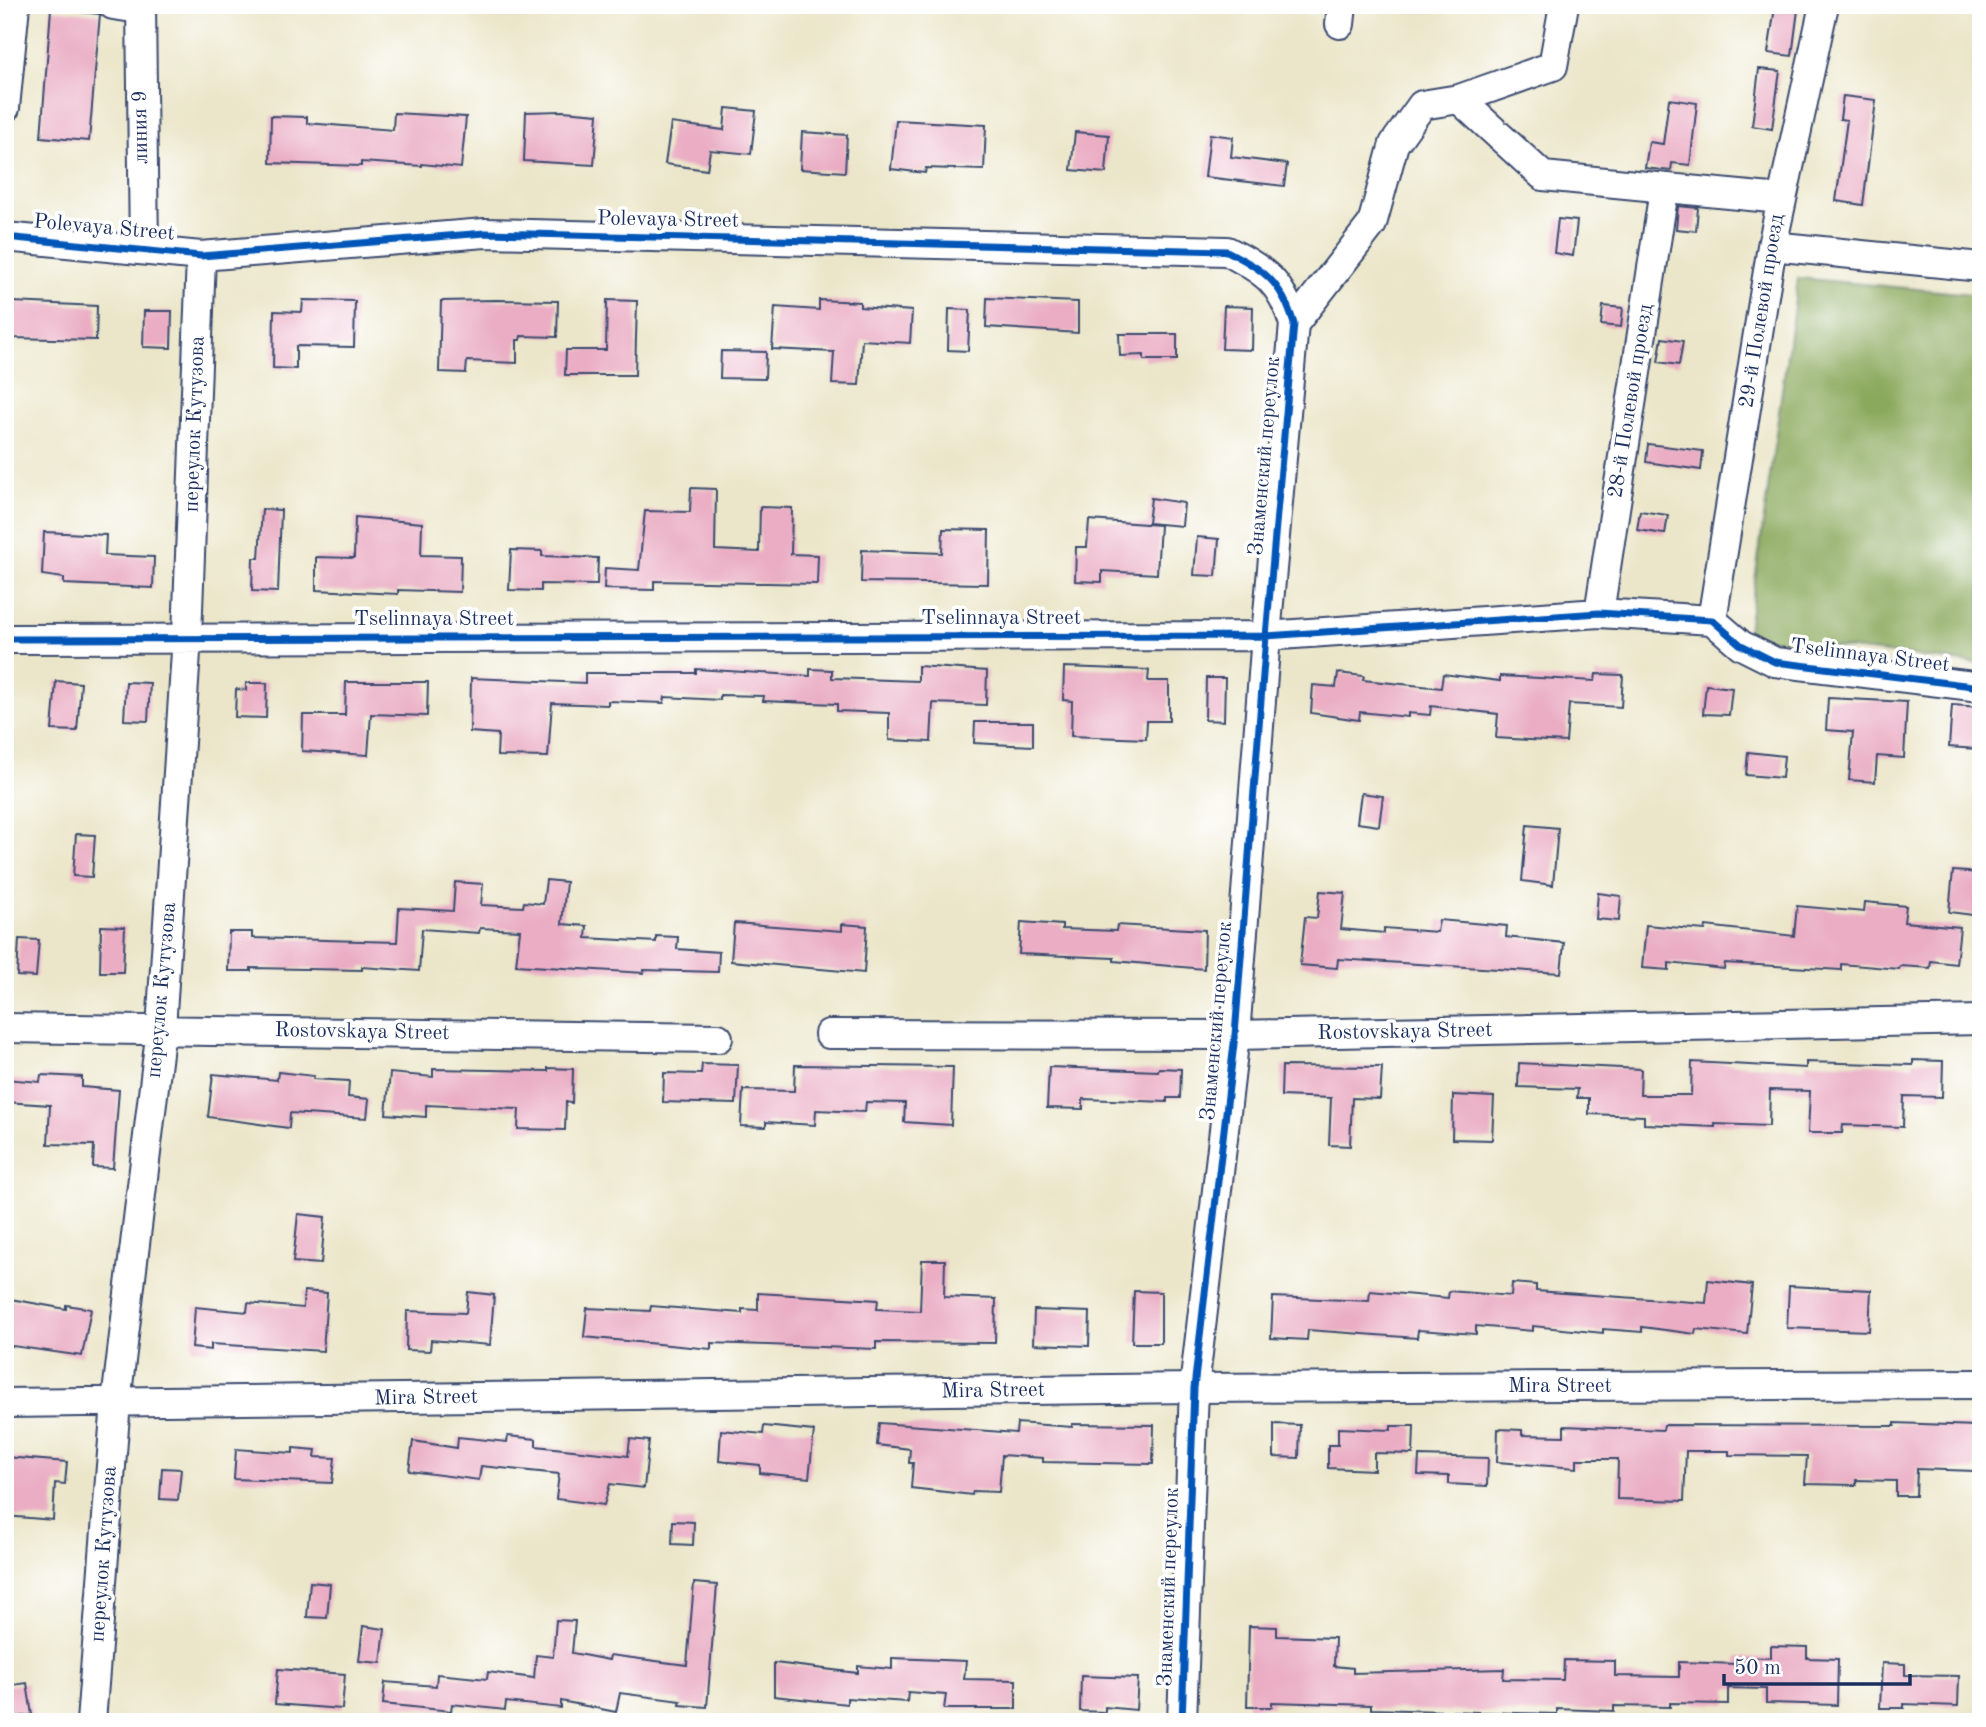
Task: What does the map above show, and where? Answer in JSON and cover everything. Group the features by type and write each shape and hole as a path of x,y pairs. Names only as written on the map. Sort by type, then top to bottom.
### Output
{"street":[{"path":"5,108 15,5"},
{"path":"1294,324 1372,224 1394,144 1422,105 1459,99 1553,66 1563,5"},
{"name":"29-й Полевой проезд","path":"1712,620 1772,246 1824,5"},
{"name":"линия 9","path":"131,6 144,250"},
{"path":"1459,99 1543,176 1664,190 1781,199"},
{"name":"28-й Полевой проезд","path":"1598,613 1664,190"},
{"name":"Polevaya Street","path":"5,237 201,256 485,233 1227,251 1266,271 1287,300 1294,324"},
{"path":"1772,246 1981,267"},
{"name":"переулок Кутузова","path":"91,1722 116,1402 161,1028 187,637 201,256"},
{"name":"Знаменский переулок","path":"1182,1722 1194,1388 1235,1035 1266,636 1294,324"},
{"name":"Tselinnaya Street","path":"5,639 1266,636 1598,613 1712,620 1741,645 1775,663 1981,687"},
{"name":"Rostovskaya Street","path":"829,1034 1235,1035 1981,1020"},
{"name":"Rostovskaya Street","path":"5,1028 161,1028 718,1038"},
{"name":"Mira Street","path":"5,1403 1194,1388 1981,1384"}],"green space":[{"path":"1798,278 1981,295 1981,664 1747,637"}],"building":[{"path":"1775,7 1798,10 1792,56 1768,53"},
{"path":"51,9 100,14 89,141 41,137"},
{"path":"1759,69 1780,71 1772,129 1752,126"},
{"path":"1843,96 1876,100 1863,205 1836,201 1847,120 1840,119"},
{"path":"1669,99 1697,103 1690,165 1672,163 1671,171 1645,168 1649,142 1663,144"},
{"path":"726,108 756,111 751,154 710,150 707,170 665,164 671,123 724,130"},
{"path":"526,112 598,114 594,165 524,161"},
{"path":"394,113 466,117 461,168 361,162 361,166 270,163 271,116 307,117 307,123 393,130"},
{"path":"896,120 986,125 984,170 926,168 925,173 891,169"},
{"path":"802,132 847,135 845,172 800,169"},
{"path":"1075,132 1109,135 1106,173 1071,170"},
{"path":"1210,134 1233,137 1231,157 1287,164 1284,186 1205,177"},
{"path":"1678,206 1698,208 1696,231 1676,229"},
{"path":"1558,219 1577,221 1573,256 1554,253"},
{"path":"987,298 1078,302 1078,333 986,327"},
{"path":"303,300 355,301 354,347 296,346 296,369 273,368 274,311 302,312"},
{"path":"607,300 637,301 635,375 565,375 566,350 606,350"},
{"path":"819,300 860,302 860,307 912,311 910,343 862,340 859,385 832,384 834,352 772,349 775,307 819,310"},
{"path":"441,301 558,301 557,337 521,336 520,340 517,340 517,363 467,361 466,373 439,372"},
{"path":"13,302 97,306 96,340 11,338"},
{"path":"1224,306 1253,307 1252,350 1222,349"},
{"path":"1603,306 1623,308 1621,327 1601,325"},
{"path":"949,309 970,310 968,351 948,350"},
{"path":"144,311 172,311 171,348 143,347"},
{"path":"1119,334 1177,334 1177,360 1144,360 1144,355 1120,356"},
{"path":"1662,338 1683,341 1679,365 1658,362"},
{"path":"721,351 766,352 765,379 720,378"},
{"path":"1648,444 1703,451 1701,470 1646,462"},
{"path":"691,488 716,489 715,550 759,552 760,507 792,508 791,554 818,555 817,584 654,581 654,590 604,589 605,568 639,570 645,511 690,512"},
{"path":"1151,498 1184,503 1182,526 1148,523"},
{"path":"262,509 281,510 278,592 252,591 253,558 259,558"},
{"path":"1640,511 1668,515 1665,534 1637,530"},
{"path":"355,517 422,523 421,555 461,556 460,592 398,590 398,594 316,590 316,557 354,558"},
{"path":"1089,520 1160,525 1157,574 1102,571 1102,582 1075,581 1076,547 1087,547"},
{"path":"943,529 989,530 988,584 861,582 862,550 942,553"},
{"path":"44,532 106,535 105,555 154,557 153,588 64,584 64,578 42,575"},
{"path":"1197,537 1219,539 1216,576 1194,575"},
{"path":"511,550 542,551 542,556 598,558 597,585 541,584 541,591 509,590"},
{"path":"918,666 987,671 986,705 933,703 931,742 889,740 889,713 837,711 837,704 763,701 764,696 720,695 720,700 665,697 664,703 552,703 548,757 497,756 498,734 470,732 471,678 585,683 585,673 696,673 696,669 810,676 810,669 832,670 832,678 918,681"},
{"path":"1064,667 1149,670 1148,681 1169,681 1169,721 1147,721 1146,739 1071,736 1072,701 1063,700"},
{"path":"1338,673 1364,676 1363,680 1441,688 1443,674 1500,681 1500,676 1595,681 1596,674 1623,675 1621,707 1569,704 1566,742 1496,738 1498,714 1431,706 1430,715 1408,713 1408,717 1360,712 1359,720 1311,713 1313,685 1336,687"},
{"path":"1206,678 1225,678 1224,721 1205,720"},
{"path":"56,681 81,683 77,731 52,730"},
{"path":"126,682 150,683 148,721 124,720"},
{"path":"346,682 428,682 427,716 371,714 368,755 302,751 303,715 345,715"},
{"path":"246,683 267,683 266,718 235,717 236,689 246,690"},
{"path":"1706,685 1732,688 1729,715 1703,714"},
{"path":"1828,698 1907,702 1904,758 1877,756 1875,782 1849,780 1853,732 1826,730"},
{"path":"1952,705 1980,707 1977,749 1949,747"},
{"path":"975,722 1033,722 1033,746 974,743"},
{"path":"1748,752 1784,756 1782,778 1746,775"},
{"path":"1361,793 1383,796 1379,826 1357,823"},
{"path":"1527,825 1558,828 1553,885 1522,881"},
{"path":"76,834 95,835 92,877 73,876"},
{"path":"1953,871 1981,873 1981,916 1949,912"},
{"path":"546,880 566,882 562,924 587,926 586,938 656,942 656,936 678,937 677,949 719,952 718,972 644,970 644,973 516,965 520,930 480,928 479,933 422,929 419,971 362,967 362,970 251,968 251,971 228,971 229,932 252,932 252,938 397,942 399,908 453,911 455,882 483,884 481,905 523,907 524,902 543,904"},
{"path":"1320,891 1345,893 1341,929 1384,933 1384,928 1437,932 1439,920 1507,926 1506,937 1564,943 1561,973 1338,959 1337,968 1300,965 1305,917 1317,918"},
{"path":"1598,893 1621,896 1619,921 1596,919"},
{"path":"1865,902 1906,906 1904,922 1960,927 1956,964 1931,961 1930,968 1900,966 1899,969 1841,964 1841,970 1725,963 1724,969 1669,963 1669,970 1642,968 1646,925 1705,930 1706,926 1794,936 1797,906 1864,912"},
{"path":"1021,922 1062,925 1062,929 1116,931 1117,925 1205,930 1204,969 1114,961 1114,958 1019,954"},
{"path":"734,923 842,931 842,924 867,926 864,973 731,961"},
{"path":"101,926 125,927 123,972 100,972"},
{"path":"19,939 39,940 36,977 17,976"},
{"path":"1913,1060 1943,1061 1942,1097 1904,1096 1903,1127 1843,1125 1842,1133 1808,1133 1810,1091 1770,1090 1769,1126 1715,1124 1715,1127 1644,1124 1644,1116 1589,1114 1589,1098 1577,1098 1578,1089 1518,1087 1519,1063 1641,1069 1640,1095 1691,1095 1692,1062 1806,1068 1806,1062 1913,1065"},
{"path":"702,1064 738,1065 736,1104 663,1102 664,1073 701,1074"},
{"path":"795,1065 953,1067 951,1125 904,1122 905,1103 866,1102 865,1112 816,1110 815,1125 766,1122 766,1127 741,1126 743,1090 794,1091"},
{"path":"1282,1066 1382,1067 1380,1099 1352,1098 1350,1146 1329,1145 1331,1098 1281,1096"},
{"path":"1049,1067 1158,1071 1159,1068 1181,1069 1180,1098 1167,1098 1167,1102 1083,1099 1083,1109 1047,1108"},
{"path":"548,1068 573,1069 572,1103 566,1102 565,1130 518,1129 519,1109 426,1105 426,1117 386,1114 390,1073 433,1077 433,1069 548,1071"},
{"path":"278,1072 314,1076 313,1079 349,1081 348,1097 369,1099 367,1118 290,1113 289,1128 208,1117 213,1074 277,1080"},
{"path":"41,1075 82,1077 82,1087 119,1090 113,1168 93,1167 94,1145 48,1144 50,1105 5,1102 5,1079 40,1082"},
{"path":"1453,1095 1494,1097 1492,1140 1452,1139"},
{"path":"298,1214 325,1217 321,1264 293,1262"},
{"path":"922,1260 945,1260 944,1297 996,1299 995,1343 876,1342 876,1349 711,1343 711,1349 584,1337 587,1308 650,1311 651,1306 742,1313 742,1309 758,1310 758,1293 878,1300 877,1309 920,1311"},
{"path":"1708,1280 1752,1285 1747,1334 1696,1329 1695,1334 1642,1327 1642,1332 1603,1329 1603,1333 1533,1326 1533,1331 1476,1326 1476,1334 1418,1330 1417,1338 1308,1330 1307,1340 1271,1338 1273,1297 1369,1301 1370,1291 1448,1298 1449,1291 1511,1296 1512,1283 1536,1285 1536,1291 1706,1303"},
{"path":"1789,1286 1871,1290 1869,1331 1787,1328"},
{"path":"304,1291 327,1293 323,1351 211,1344 211,1350 192,1348 195,1307 247,1312 248,1303 303,1308"},
{"path":"1134,1291 1161,1292 1161,1343 1132,1343"},
{"path":"468,1292 494,1295 490,1345 431,1340 430,1351 406,1350 407,1311 466,1313"},
{"path":"5,1298 66,1309 66,1305 91,1309 82,1356 5,1345"},
{"path":"1034,1310 1090,1312 1089,1346 1033,1344"},
{"path":"879,1423 1016,1433 1017,1423 1072,1427 1072,1424 1154,1425 1153,1464 1043,1462 1043,1458 1002,1455 999,1492 973,1491 972,1495 911,1488 913,1463 909,1463 910,1449 877,1445"},
{"path":"1895,1423 1976,1426 1975,1471 1917,1469 1916,1496 1896,1496 1896,1481 1856,1480 1856,1485 1805,1484 1807,1456 1729,1455 1729,1451 1686,1451 1684,1501 1617,1499 1618,1459 1577,1459 1577,1468 1497,1462 1498,1429 1522,1430 1522,1435 1564,1436 1564,1426 1663,1430 1664,1425 1895,1426"},
{"path":"1274,1424 1300,1425 1299,1458 1274,1457"},
{"path":"764,1426 814,1431 809,1478 760,1473 760,1465 719,1461 721,1430 763,1434"},
{"path":"1391,1426 1414,1426 1413,1454 1374,1453 1374,1470 1328,1468 1328,1445 1338,1445 1338,1428 1391,1430"},
{"path":"508,1436 536,1439 536,1446 628,1456 630,1439 649,1441 644,1488 610,1484 604,1505 556,1499 559,1474 481,1466 479,1480 409,1471 413,1441 457,1448 458,1437 507,1442"},
{"path":"293,1448 316,1450 315,1457 335,1458 332,1483 234,1479 236,1449 293,1453"},
{"path":"1419,1456 1488,1458 1487,1486 1449,1484 1449,1476 1418,1475"},
{"path":"5,1457 67,1462 65,1484 55,1483 53,1520 5,1516"},
{"path":"162,1468 181,1469 178,1500 160,1499"},
{"path":"673,1521 694,1522 693,1545 672,1544"},
{"path":"310,1582 330,1584 327,1618 307,1617"},
{"path":"694,1583 717,1585 707,1707 680,1705 681,1701 620,1693 616,1712 561,1701 561,1708 506,1702 505,1710 452,1704 451,1711 383,1704 385,1682 436,1686 437,1674 487,1679 488,1672 534,1678 536,1655 553,1657 556,1620 575,1621 572,1653 609,1660 610,1655 687,1665"},
{"path":"363,1626 385,1629 381,1663 359,1661"},
{"path":"1249,1626 1277,1627 1277,1636 1335,1638 1334,1666 1353,1668 1353,1673 1504,1669 1503,1679 1563,1680 1564,1660 1615,1661 1615,1676 1679,1677 1679,1662 1737,1664 1737,1657 1771,1658 1771,1646 1807,1647 1807,1658 1838,1659 1837,1705 1766,1703 1766,1689 1728,1688 1728,1704 1614,1706 1614,1711 1557,1709 1557,1714 1371,1709 1371,1705 1272,1702 1272,1707 1247,1707"},
{"path":"892,1658 966,1661 964,1679 1016,1680 1016,1709 944,1709 946,1695 908,1692 907,1702 847,1698 847,1704 774,1696 774,1663 858,1673 858,1666 892,1669"},
{"path":"1882,1663 1905,1664 1905,1675 1959,1676 1958,1706 1904,1704 1904,1708 1880,1708"},
{"path":"278,1669 345,1674 342,1709 275,1704"},
{"path":"1081,1676 1138,1678 1136,1710 1105,1707 1105,1712 1080,1711"},
{"path":"27,1683 32,1715 5,1719 5,1686"}],"cycle path":[{"path":"5,237 201,256 485,233 1227,251 1252,265 1277,287 1294,324 1266,636 1235,1035 1194,1388 1182,1722"},
{"path":"5,639 1266,636 1599,613 1712,620 1741,645 1775,662 1981,687"}]}
